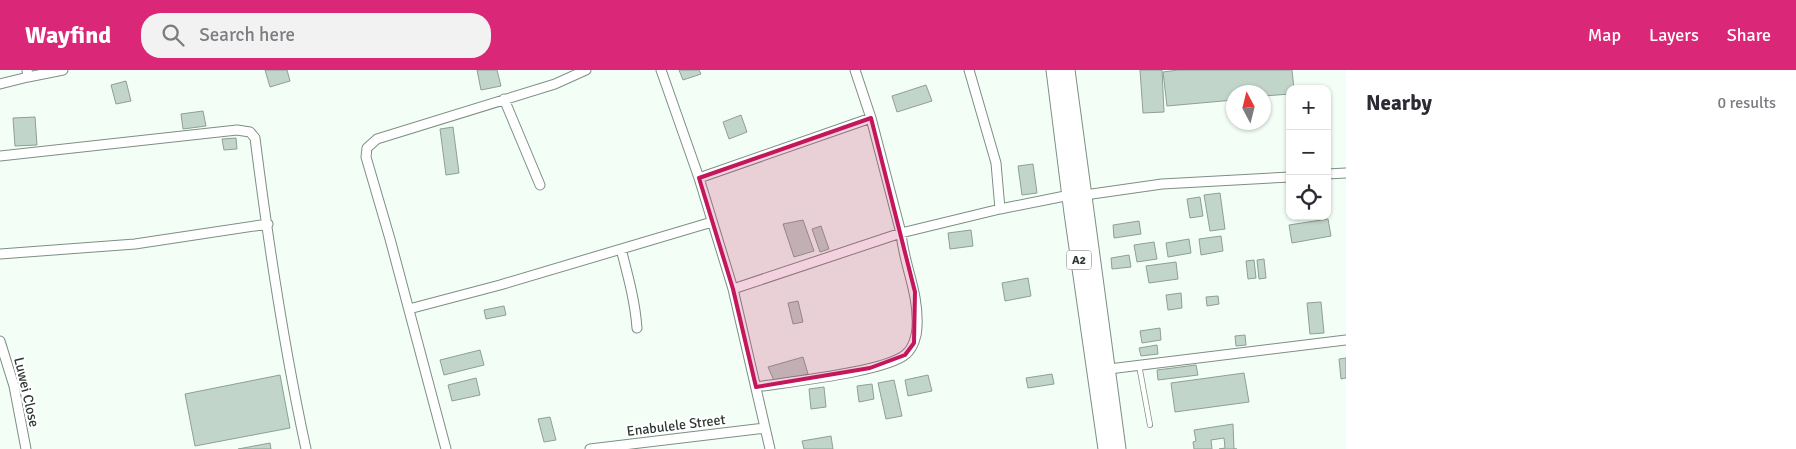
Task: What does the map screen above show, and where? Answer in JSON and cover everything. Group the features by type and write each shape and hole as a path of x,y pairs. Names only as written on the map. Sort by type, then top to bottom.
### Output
{"highway":[{"name":"A2","path":"1054,70 1106,449"},
{"name":"A2","path":"1067,70 1109,370 1118,449"}],"street":[{"path":"0,84 27,74 63,70"},
{"path":"446,449 366,157 367,148 378,139 555,84 586,70"},
{"path":"661,70 699,178 733,289 770,449"},
{"path":"756,388 870,368 905,355 914,343 917,327 915,292 902,249 901,233 871,118 855,70"},
{"path":"969,70 996,162 1000,209"},
{"path":"504,99 540,185"},
{"path":"699,178 871,118"},
{"path":"0,156 237,130 250,132 255,138 297,408 306,449"},
{"path":"1331,174 1346,173"},
{"path":"733,289 901,233 1000,209 1070,195 1085,195 1162,184 1286,177"},
{"path":"409,309 500,285 712,222"},
{"path":"0,254 135,244 268,224"},
{"path":"621,249 632,289 637,328"},
{"path":"1109,370 1346,340"},
{"name":"Luwei Close","path":"0,341 14,386 26,449"},
{"name":"Enabulele Street","path":"590,449 765,428"}],"lane":[{"path":"1139,366 1150,425"}],"highlighted area":[{"path":"871,118 915,292 914,343 905,355 870,368 756,387 733,289 699,178"}],"building":[{"path":"265,70 287,70 290,81 270,87"},
{"path":"477,70 497,70 501,86 481,90"},
{"path":"679,70 699,70 701,74 683,80"},
{"path":"1140,70 1162,70 1164,112 1143,113"},
{"path":"1178,70 1292,70 1294,85 1286,85 1286,94 1271,95 1271,85 1226,85 1226,101 1167,106 1163,72"},
{"path":"126,81 131,101 116,104 111,85"},
{"path":"926,85 932,101 897,112 892,96"},
{"path":"203,111 206,126 183,129 181,114"},
{"path":"741,115 747,132 729,139 723,122"},
{"path":"35,117 37,145 15,146 13,118"},
{"path":"453,127 459,173 446,175 440,129"},
{"path":"236,138 237,149 224,150 222,139"},
{"path":"1033,164 1037,193 1022,195 1018,166"},
{"path":"1220,193 1225,229 1210,231 1204,195"},
{"path":"1200,197 1203,216 1190,218 1187,199"},
{"path":"803,220 814,251 794,257 783,224"},
{"path":"1328,220 1331,236 1292,243 1289,225"},
{"path":"1139,221 1141,234 1114,238 1113,225"},
{"path":"821,226 829,249 820,252 812,229"},
{"path":"971,230 973,246 950,249 948,233"},
{"path":"1221,236 1223,251 1201,255 1199,239"},
{"path":"1189,239 1191,253 1168,257 1166,243"},
{"path":"1154,242 1157,259 1137,262 1134,245"},
{"path":"1129,255 1131,267 1112,269 1111,258"},
{"path":"1264,259 1266,278 1259,279 1257,260"},
{"path":"1254,260 1256,278 1248,279 1246,261"},
{"path":"1176,262 1178,279 1149,283 1146,266"},
{"path":"1028,278 1031,296 1005,301 1002,283"},
{"path":"1181,293 1182,308 1168,310 1166,295"},
{"path":"1218,296 1219,304 1207,306 1206,297"},
{"path":"798,301 803,322 793,324 788,303"},
{"path":"1321,302 1324,333 1310,334 1307,303"},
{"path":"504,306 506,315 486,319 484,310"},
{"path":"1160,328 1161,340 1142,343 1140,331"},
{"path":"1245,335 1246,345 1236,346 1235,336"},
{"path":"1157,345 1158,354 1141,356 1139,348"},
{"path":"480,350 484,365 444,375 440,360"},
{"path":"803,357 808,374 775,383 768,367"},
{"path":"1346,358 1346,378 1341,379 1339,359"},
{"path":"1196,365 1198,375 1158,380 1157,370"},
{"path":"1244,373 1249,402 1175,412 1171,383"},
{"path":"1052,374 1054,384 1028,388 1026,378"},
{"path":"280,375 290,428 195,446 185,394"},
{"path":"928,375 932,391 908,396 905,380"},
{"path":"476,378 480,395 452,401 448,385"},
{"path":"894,380 902,416 886,419 878,383"},
{"path":"872,384 874,399 859,402 857,386"},
{"path":"824,387 826,407 811,409 809,389"},
{"path":"550,417 556,440 544,442 538,419"},
{"path":"1233,424 1234,449 1219,449 1225,448 1224,438 1211,440 1212,449 1194,449 1193,442 1196,441 1194,430"},
{"path":"831,436 833,449 804,449 802,441"},
{"path":"270,443 271,449 238,449"}]}
